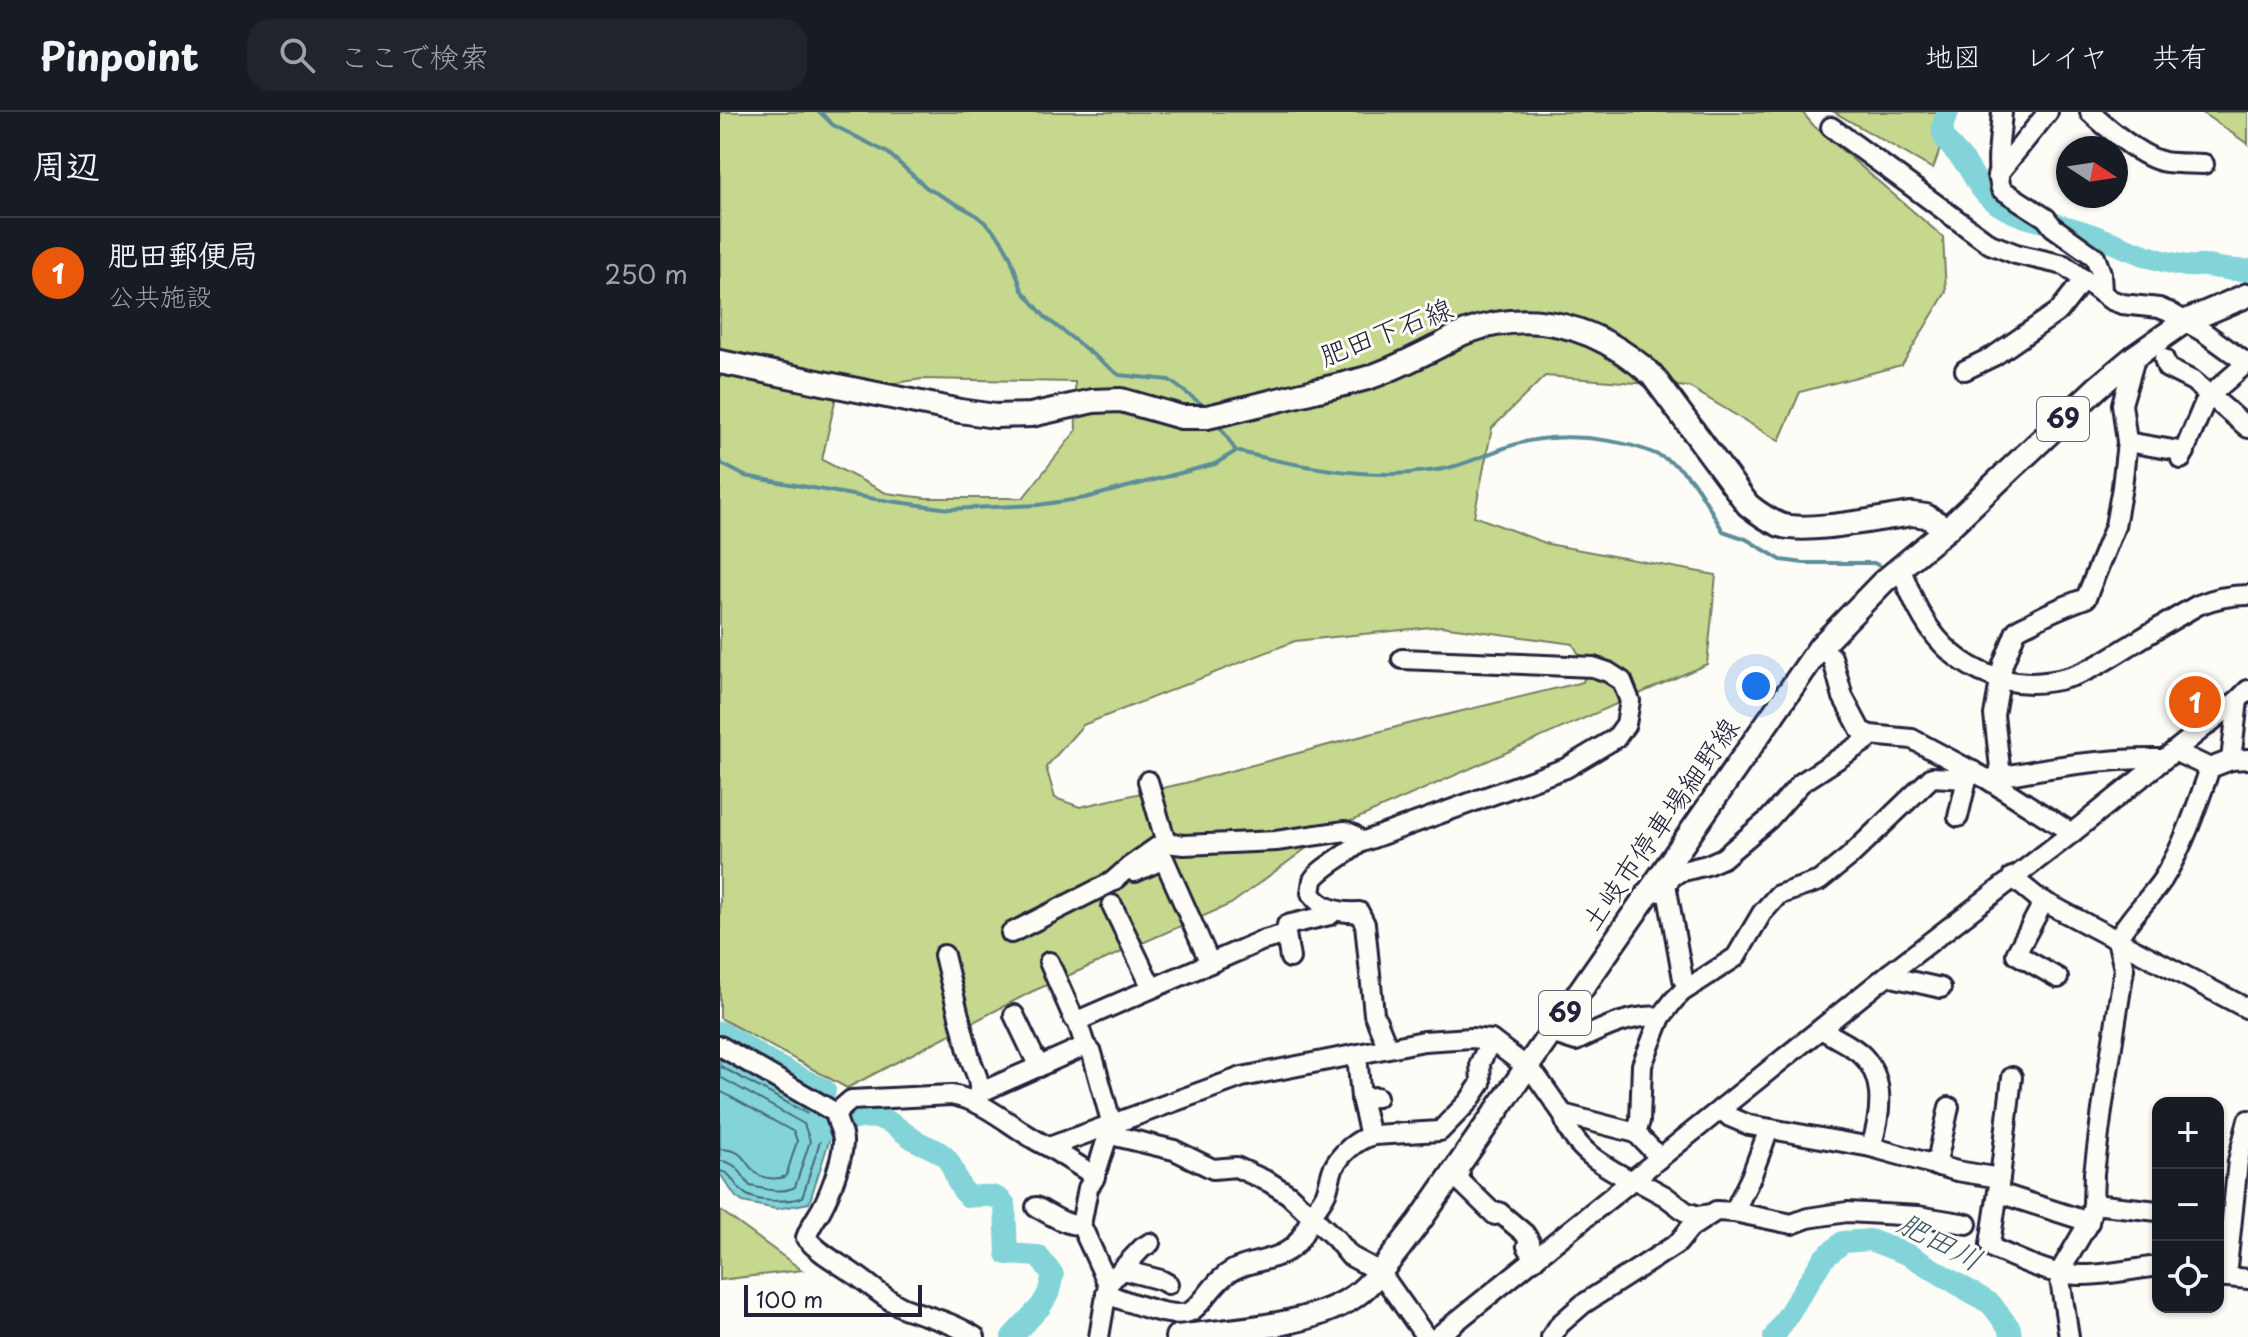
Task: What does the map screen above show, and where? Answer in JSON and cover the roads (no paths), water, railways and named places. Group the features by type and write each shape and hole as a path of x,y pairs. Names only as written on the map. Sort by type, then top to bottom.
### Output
{"main road":[{"name":"土岐市停車場細野線","path":"1177,1337 1277,1324 1306,1317 1335,1307 1357,1294 1380,1272 1528,1068 1627,921 1820,647 1893,574 1947,529 2134,357 2184,322 2248,295"},
{"name":"肥田下石線","path":"720,362 995,416 1031,415 1093,401 1121,400 1181,417 1207,417 1366,378 1466,332 1528,321 1556,324 1585,331 1632,358 1652,375 1748,505 1765,517 1783,526 1804,529 1912,514 1926,516 1947,529"}],"street":[{"path":"2002,112 1997,175 2001,189 2046,218 2053,227 2095,257 2101,273 2102,293"},
{"path":"1997,175 2048,112"},
{"path":"2090,112 2118,137 2157,160 2204,164"},
{"path":"1831,127 1990,244 2016,254 2064,265 2111,300 2159,308 2205,333 2248,364 2210,395 2183,456 2127,442"},
{"path":"1965,370 1994,356 2059,311 2084,279"},
{"path":"1958,817 1982,776 2003,664 2019,627 2086,598 2115,526 2127,442 2122,404 2134,357"},
{"path":"2164,359 2167,368 2193,381 2248,428"},
{"path":"1893,574 1941,641 1965,663 1999,686 2070,677 2107,659 2198,605 2223,596 2248,595"},
{"path":"1820,647 1832,657 1843,697 1861,731 1870,735 1912,739 1982,776 2072,833"},
{"path":"1388,1048 1374,1014 1365,924 1359,912 1345,913 1316,902 1311,893 1313,881 1359,843 1566,768 1616,738 1626,724 1630,701 1622,681 1593,667 1402,659"},
{"path":"1437,1337 1890,973 2072,833 2243,695"},
{"path":"1636,1133 1640,1121 1642,1065 1661,1017 1682,992 1736,957 1762,913 1778,895 1819,881 1849,857 1932,777 1982,776 2077,762 2169,755 2210,768 2240,760 2243,695"},
{"path":"1627,921 1638,920 1679,872 1723,858 1769,819 1801,783 1870,735"},
{"path":"2073,1336 2059,1273 2091,1213 2102,1110 2124,969 2117,940 2174,861 2210,768"},
{"path":"1148,781 1166,843"},
{"path":"1011,933 1112,882 1166,843 1276,841 1345,831 1354,835 1359,843"},
{"path":"1117,878 1164,859 1210,963"},
{"path":"2012,877 2044,901 2248,1009"},
{"path":"1666,884 1683,979 1689,987"},
{"path":"2044,901 2016,954 2058,978"},
{"path":"1112,905 1152,988"},
{"path":"1290,958 1287,925 1330,915 1335,910"},
{"path":"1077,1021 1261,941 1286,934"},
{"path":"944,955 970,1059 978,1073 978,1098"},
{"path":"1049,962 1077,1021 1085,1046 1092,1053 1110,1128 1095,1176 1088,1188 1081,1225 1107,1289 1164,1313 1188,1313 1231,1271 1291,1249 1299,1241 1347,1149 1370,1136 1440,1131 1469,1101 1481,1083 1480,1063 1491,1040"},
{"path":"1890,973 1896,978 1941,988"},
{"path":"1014,1015 1039,1067"},
{"path":"1551,1033 1576,1041 1617,1023 1661,1017"},
{"path":"1824,1027 1826,1032 1863,1055 1876,1078 1880,1100 1871,1147"},
{"path":"1049,1147 1110,1128 1242,1077 1424,1041 1491,1040 1537,1077 1563,1114 1566,1127 1600,1165 1665,1196 1686,1212 1699,1216 1711,1214"},
{"path":"720,1046 836,1113"},
{"path":"978,1098 1085,1046"},
{"path":"1357,1055 1369,1098 1370,1136"},
{"path":"2012,1077 1990,1244 1994,1249 2059,1273 2103,1274 2152,1267"},
{"path":"975,1337 888,1299 827,1258 806,1238 822,1208 842,1155 843,1132 836,1113 851,1100 951,1095 978,1098 1036,1141 1095,1176"},
{"path":"1936,1166 1949,1107"},
{"path":"1721,1109 1730,1117 1749,1125 1871,1147 2091,1213 2152,1211"},
{"path":"1563,1114 1636,1133 1659,1157"},
{"path":"2224,1218 2248,1120"},
{"path":"1110,1128 1174,1150 1213,1169 1236,1167 1288,1194 1350,1256 1380,1272 1426,1337"},
{"path":"1734,1212 1769,1129"},
{"path":"1456,1169 1460,1174 1459,1180 1495,1215 1499,1212 1525,1234 1530,1242 1527,1246 1535,1259"},
{"path":"1036,1207 1069,1224 1081,1225"},
{"path":"1551,1337 1560,1324 1583,1304 1678,1243 1690,1228 1716,1211 1792,1224 1808,1218 1847,1212 1918,1216 1967,1224"},
{"path":"1099,1337 1107,1289 1142,1248 1150,1243"},
{"path":"1123,1270 1168,1284"},
{"path":"2224,1277 2248,1279"}],"water":[{"path":"720,1057 820,1112 829,1141 809,1203 776,1209 743,1202 720,1174"}],"waterway":[{"path":"820,112 833,125 888,153 927,188 973,213 988,225 1010,256 1022,290 1045,317 1119,375 1169,380 1207,408"},
{"path":"1948,112 1943,128 1948,143 1986,195 2009,211 2085,232 2172,263 2248,270"},
{"path":"1217,422 1236,451 1300,465 1367,474 1447,468 1539,439 1584,438 1631,446 1653,453 1687,475 1723,531 1746,539 1781,560 1874,563 1885,569"},
{"path":"720,461 745,476 949,509 1038,505 1085,498 1215,464 1236,451"},
{"path":"1893,583 1907,607"},
{"path":"720,1032 769,1062 825,1090 818,1116 823,1131 864,1118 889,1122 944,1156 969,1197 989,1196 1002,1201 1005,1205 1007,1254 1038,1256 1053,1275 1041,1306 1012,1337"},
{"name":"肥田川","path":"1774,1337 1823,1259 1843,1242 1870,1240 1909,1255 1991,1304 2010,1329 2011,1337"}],"place":[{"name":"肥田郵便局","path":"2195,702"}]}
